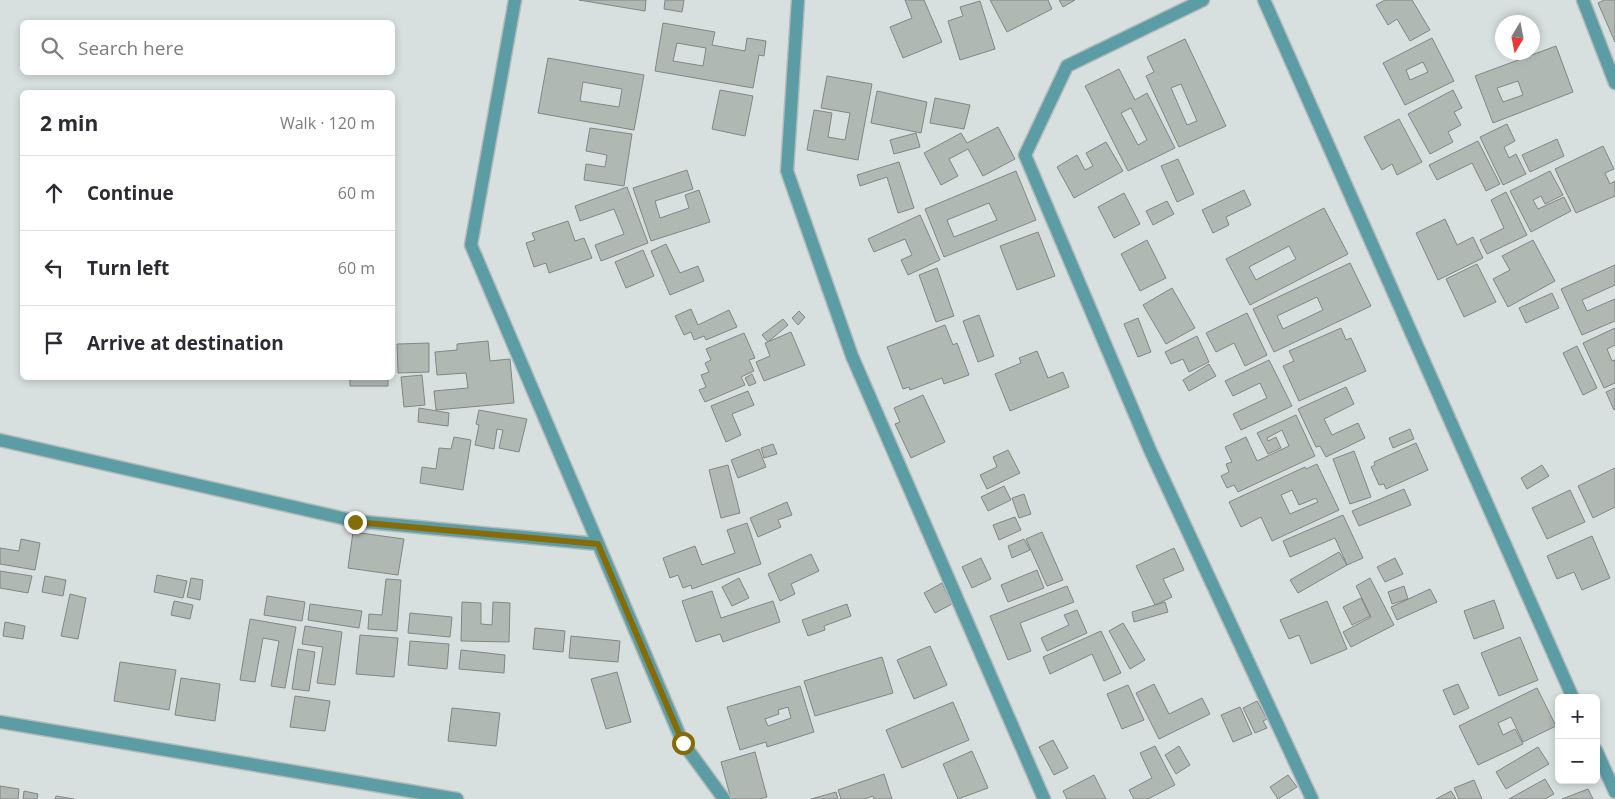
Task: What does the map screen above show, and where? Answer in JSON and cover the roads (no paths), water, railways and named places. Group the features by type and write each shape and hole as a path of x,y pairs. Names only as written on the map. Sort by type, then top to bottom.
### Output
{"street":[{"path":"515,0 471,245 683,743 724,799"},
{"path":"798,0 787,171 852,356 1044,799"},
{"path":"1203,0 1067,66 1024,155 1150,450 1312,799"},
{"path":"1264,0 1571,694"},
{"path":"1583,0 1615,83"},
{"path":"0,440 355,522 598,544"},
{"path":"0,722 458,799"},
{"path":"1600,759 1615,792"}]}
